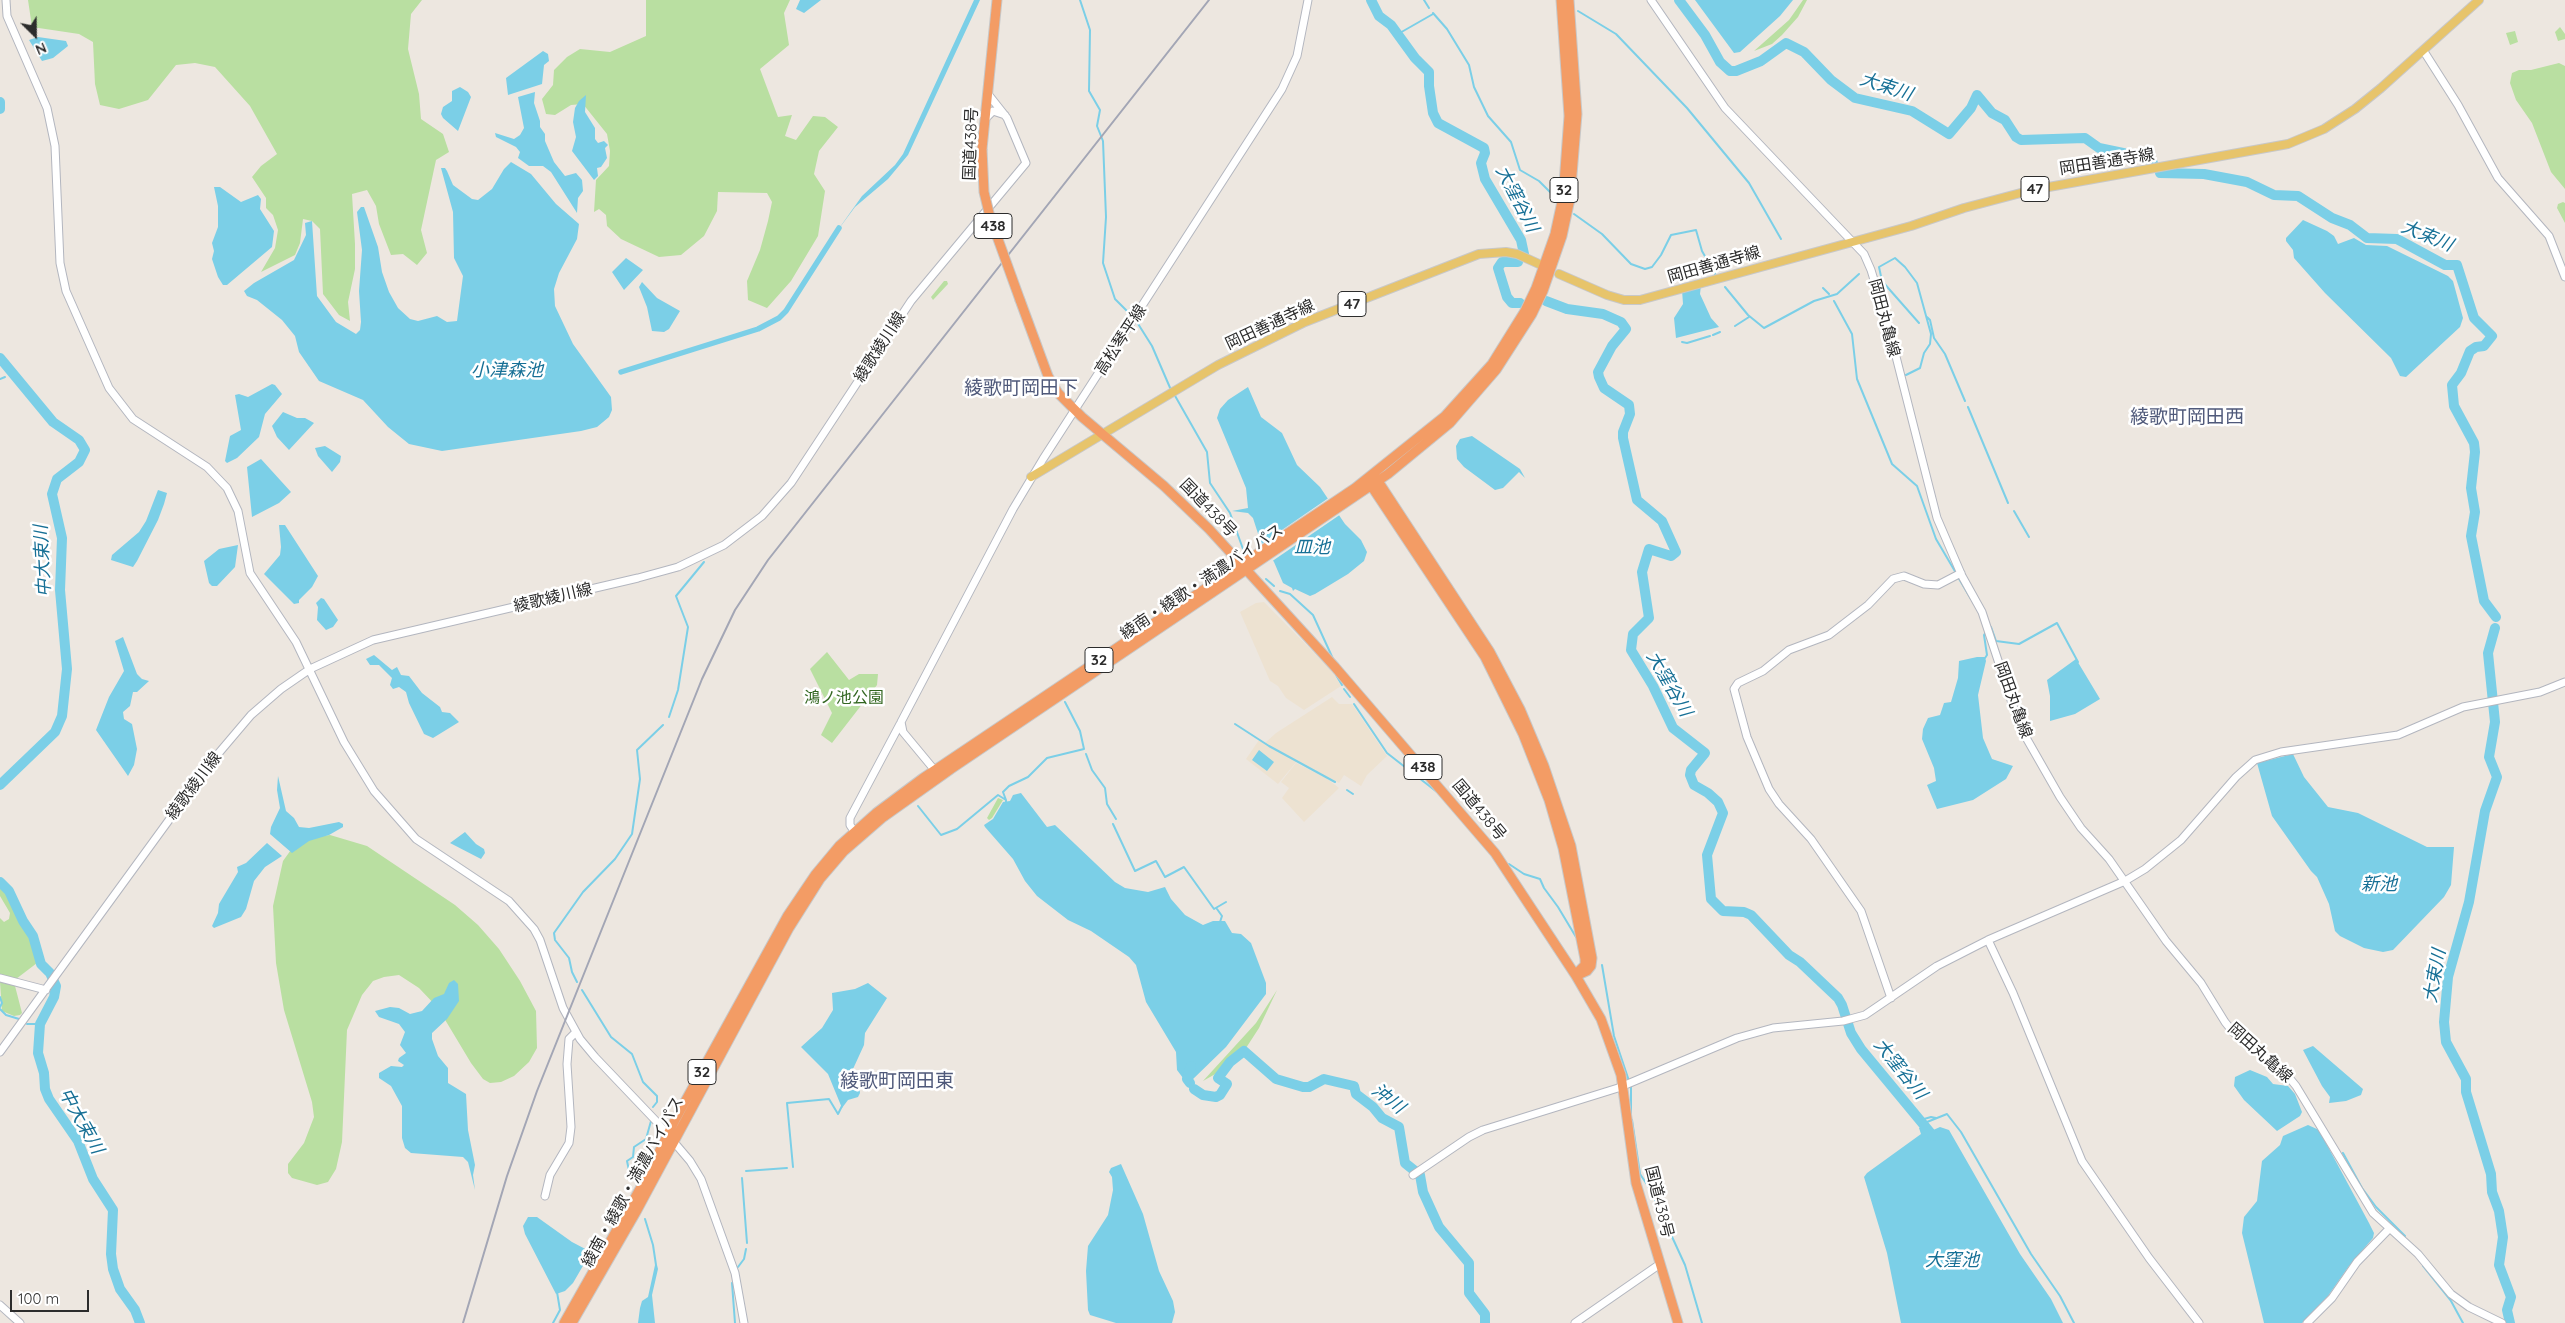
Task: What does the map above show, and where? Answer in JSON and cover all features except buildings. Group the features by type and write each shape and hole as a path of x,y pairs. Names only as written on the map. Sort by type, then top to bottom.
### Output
{"highway":[{"name":"国道438号","path":"997,0 982,149 984,185 990,217 1052,384 1075,410 1179,499 1335,667 1482,835 1576,976 1604,1024 1628,1084 1636,1183 1678,1323"},
{"name":"綾南・綾歌・満濃バイパス","path":"1372,480 1445,416 1478,381 1525,311 1546,263 1563,197 1569,144 1568,80 1561,0"},
{"name":"綾南・綾歌・満濃バイパス","path":"564,1323 789,928 820,879 860,835 938,773 1432,440 1482,387 1511,348 1543,291 1562,236 1570,199 1576,145 1576,80 1569,0"},
{"path":"1372,480 1490,652 1517,703 1544,766 1571,846 1592,958 1591,966 1587,971 1576,976"},
{"name":"綾南・綾歌・満濃バイパス","path":"572,1323 788,915 814,875 854,831 895,797 938,773"}],"main road":[{"name":"岡田善通寺線","path":"1559,274 1607,295 1624,300 1640,300 1854,242 1911,226 1964,208 2054,184 2265,150 2300,140 2324,129 2349,113 2381,88 2479,0"},
{"name":"岡田善通寺線","path":"1031,477 1172,391 1261,342 1305,322 1479,254 1506,252 1517,254 1539,264"}],"street":[{"path":"6,0 7,16 47,108 55,146 60,263 66,291 104,379 133,419 207,467 227,488 238,511 250,573 284,622 310,668 358,767 405,828 428,848 509,901 528,921 540,940 563,1008 576,1032 595,1057 690,1161 708,1194 735,1273 744,1323"},
{"name":"高松琴平線","path":"854,831 850,825 850,818 1031,477 1135,319 1282,89 1297,56 1308,0"},
{"name":"岡田丸亀線","path":"1651,0 1725,108 1854,242 1871,270 1889,329 1933,506 1958,574 1982,612 2020,727 2081,828 2125,881 2166,941 2201,983 2233,1032 2287,1075 2296,1086 2318,1118 2369,1208 2389,1229 2418,1254 2459,1301 2502,1323"},
{"path":"2422,50 2458,106 2498,178 2549,236 2565,277"},
{"name":"綾歌綾川線","path":"0,1052 230,738 264,703 310,668 357,646 390,635 638,578 678,567 724,545 746,529 777,500 792,482 911,300 1026,162 1005,115 988,94"},
{"path":"984,121 987,114 993,111 1005,115"},
{"path":"1891,998 1861,911 1811,839 1778,804 1769,789 1747,737 1734,689 1738,683 1763,671 1789,650 1829,634 1868,605 1893,579 1904,576 1934,586 1944,583 1958,574"},
{"path":"1416,1173 1464,1140 1483,1130 1628,1084 1687,1057 1773,1028 1846,1020 1872,1012 1937,966 1988,940 2125,881 2151,864 2181,840 2240,772 2256,760 2270,754 2398,735 2463,707 2554,688 2565,682"},
{"path":"900,724 903,732 938,773"},
{"path":"1988,940 2013,993 2082,1161 2149,1258 2200,1323"},
{"path":"0,978 46,990"},
{"path":"545,1196 550,1175 568,1144 572,1127 567,1064 569,1039 576,1032"},
{"path":"2307,1323 2332,1298 2357,1262 2389,1229"},
{"path":"1575,1323 1660,1264"},
{"path":"0,1305 20,1323"}],"shaded area":[{"path":"1264,602 1332,671 1341,686 1304,710 1286,698 1278,686 1270,681 1240,612 1256,603"},
{"path":"1332,697 1339,704 1352,704 1387,756 1367,775 1361,786 1344,775 1339,783 1297,761 1278,784 1246,759 1259,740 1265,743 1276,733"},
{"path":"1296,763 1326,778 1339,788 1304,822 1282,798 1289,788 1281,782"}],"green space":[{"path":"28,0 422,0 411,14 408,49 419,94 421,119 443,134 449,152 436,160 421,230 427,253 417,265 403,254 391,255 379,224 376,206 367,190 352,194 355,269 348,302 350,321 339,315 323,294 320,229 312,221 303,219 300,243 295,255 261,272 275,248 278,230 273,215 266,208 266,198 252,177 261,166 277,154 250,106 215,67 195,63 176,65 148,100 119,109 100,105 95,84 93,42 79,34 32,27"},
{"path":"646,0 790,0 784,13 789,45 760,69 778,117 792,115 785,136 796,140 813,116 825,117 838,127 819,151 814,174 825,191 818,236 791,281 767,308 748,300 747,281 760,250 768,221 772,202 767,193 718,192 717,211 704,236 681,255 659,257 621,239 607,226 606,215 599,209 594,212 596,180 609,166 610,151 607,134 583,104 571,105 555,115 546,114 542,99 553,85 554,70 567,57 580,49 610,52 646,36"},
{"path":"1803,0 1807,0 1798,17 1782,35 1772,44 1754,51 1789,20"},
{"path":"2560,27 2565,34 2565,39 2558,41 2555,32"},
{"path":"2515,31 2518,42 2510,45 2506,33"},
{"path":"2559,63 2565,66 2565,189 2551,172 2532,123 2516,100 2510,83 2512,73 2519,70 2531,70"},
{"path":"2565,203 2565,223 2557,208 2558,204"},
{"path":"944,281 947,281 948,284 933,300 931,297"},
{"name":"鴻ノ池公園","path":"827,652 849,680 859,674 878,674 877,685 832,743 821,735 832,713 810,669"},
{"path":"998,798 1003,800 989,820 987,818"},
{"path":"330,835 367,846 455,905 478,925 499,949 520,981 536,1011 537,1048 529,1062 514,1076 501,1082 490,1083 483,1079 471,1063 438,1008 419,988 399,975 373,981 362,995 347,1030 342,1142 336,1169 328,1182 317,1185 292,1178 288,1173 288,1164 304,1143 314,1117 312,1102 284,1010 276,963 273,906 283,861 293,847 308,838"},
{"path":"0,878 6,882 22,924 31,938 37,963 16,979 0,975 0,918 4,922 9,919 10,913 0,896"},
{"path":"0,982 15,986 22,1013 20,1015 14,1016 2,1011"},
{"path":"1277,990 1259,1028 1246,1048 1229,1061 1224,1069 1203,1081 1256,1023"}],"water":[{"path":"800,0 821,0 804,13 796,9"},
{"path":"974,0 980,0 908,155 888,179 855,207 835,234 862,196 895,165 903,154"},
{"path":"1695,0 1793,0 1780,16 1740,52 1734,53"},
{"path":"38,37 66,41 68,46 53,58 42,61 29,40"},
{"path":"543,51 548,54 549,61 544,65 542,84 508,95 506,78"},
{"path":"460,87 468,92 471,97 458,131 441,114 443,107 452,101 452,91"},
{"path":"535,92 534,103 540,127 545,134 545,141 554,162 565,176 576,173 582,180 583,191 578,198 577,213 551,172 543,166 529,166 518,158 520,152 516,147 496,137 495,133 514,139 520,135 524,128 518,97"},
{"path":"586,95 585,112 595,128 595,139 598,143 604,141 608,145 605,148 607,158 601,167 597,168 598,176 594,180 572,151 576,137 573,122 575,108"},
{"name":"小津森池","path":"511,162 531,174 556,204 579,224 577,239 559,273 554,289 555,306 573,344 611,397 612,410 609,417 597,427 581,431 442,451 409,444 388,427 363,400 319,381 299,352 295,336 282,320 257,300 247,296 244,291 254,283 294,260 306,235 305,223 312,221 317,296 336,322 356,334 360,330 361,322 359,291 362,250 357,212 361,207 364,207 378,247 382,272 389,292 398,308 410,319 418,321 437,316 447,322 457,321 463,276 454,258 453,212 441,168 445,168 453,185 472,199 478,200 492,189 504,169"},
{"path":"214,187 220,187 241,202 258,195 261,199 260,209 274,231 272,247 227,285 223,285 218,277 212,259 214,251 212,243 218,227 218,206"},
{"path":"2303,220 2327,231 2334,236 2338,244 2354,238 2366,245 2387,246 2448,276 2453,281 2463,318 2460,327 2406,377 2400,376 2391,358 2325,293 2294,258 2293,250 2286,241 2286,238"},
{"path":"626,258 643,270 624,290 612,272"},
{"path":"642,282 657,298 680,311 669,329 664,332 652,331 647,307 639,287"},
{"path":"1701,285 1700,294 1711,318 1719,327 1676,338 1674,318 1683,304 1682,290"},
{"path":"272,384 282,394 265,414 259,437 237,458 227,463 225,461 230,436 241,430 235,395 239,394 248,397"},
{"name":"皿池","path":"1248,387 1261,417 1282,433 1297,465 1320,487 1345,524 1361,540 1367,552 1364,561 1348,574 1310,596 1295,589 1293,591 1292,588 1283,583 1274,562 1261,543 1253,518 1248,513 1232,511 1248,508 1246,488 1217,418 1220,409 1228,400"},
{"path":"283,412 297,418 305,418 314,423 289,450 277,437 272,426"},
{"path":"1472,436 1520,469 1525,478 1519,472 1503,488 1495,490 1464,467 1457,459 1456,446 1460,439"},
{"path":"325,446 341,456 340,462 332,472 318,456 315,448"},
{"path":"261,459 291,492 279,503 252,517 247,467"},
{"path":"158,490 167,493 164,504 158,520 133,567 111,560 112,555 139,532 146,521"},
{"path":"279,525 285,525 318,576 312,587 299,600 299,603 294,604 264,574 280,555"},
{"path":"238,545 235,567 217,586 212,586 209,583 204,561 219,549"},
{"path":"321,598 324,599 338,620 333,627 326,630 317,620 318,607 316,603"},
{"path":"123,637 137,674 142,679 149,681 137,692 133,692 130,706 123,712 124,719 132,724 137,749 134,765 128,776 96,730 109,697 124,671 115,641"},
{"path":"374,655 392,670 397,667 401,675 409,676 422,693 440,707 442,712 450,713 459,722 433,738 424,734 409,703 406,692 399,687 393,689 390,685 392,678 379,665 370,665 366,659"},
{"path":"1985,657 1986,661 1978,695 1983,738 1992,759 2013,766 2006,779 1973,800 1937,809 1927,785 1936,781 1934,768 1922,739 1923,729 1928,718 1940,715 1944,703 1951,702 1958,678 1959,661"},
{"path":"2076,659 2100,699 2075,714 2050,721 2050,696 2047,680"},
{"path":"1259,750 1274,762 1267,771 1252,760"},
{"name":"新池","path":"2293,754 2304,777 2328,807 2358,813 2427,847 2454,847 2451,885 2444,897 2393,950 2383,952 2364,948 2340,936 2335,931 2329,904 2317,877 2272,816 2257,763"},
{"path":"278,776 286,811 294,818 299,827 309,828 339,822 343,824 343,827 329,835 309,841 292,853 270,834 271,827 280,808 277,790"},
{"path":"1021,793 1047,827 1055,825 1115,882 1125,888 1148,892 1165,887 1171,899 1185,915 1203,925 1213,921 1225,921 1232,933 1241,934 1251,943 1266,983 1266,994 1226,1047 1191,1081 1186,1076 1183,1078 1177,1070 1176,1052 1146,1002 1136,965 1129,957 1091,931 1068,920 1037,896 1025,881 1013,859 985,827 984,825 993,819 1003,802 1010,801 1013,795"},
{"path":"465,832 476,844 484,849 485,853 481,859 450,843"},
{"path":"267,843 282,856 265,867 254,881 246,909 241,917 214,928 212,926 218,913 219,904 238,872 237,867 246,863"},
{"path":"454,980 458,984 459,1001 447,1019 432,1033 432,1039 438,1056 448,1068 448,1083 466,1094 468,1130 475,1165 473,1175 475,1190 468,1162 463,1157 411,1153 405,1148 402,1138 402,1106 391,1086 379,1078 379,1073 391,1066 402,1067 404,1065 398,1061 406,1053 400,1045 405,1032 399,1024 379,1017 375,1011 390,1007 399,1008 410,1014 422,1011 434,998 444,994 449,983"},
{"path":"868,983 887,998 865,1033 864,1045 853,1069 853,1080 859,1086 860,1093 858,1097 848,1100 842,1108 828,1074 801,1047 822,1028 833,1010 832,993 855,989"},
{"path":"2313,1046 2363,1089 2361,1095 2346,1101 2329,1103 2330,1097 2303,1050"},
{"path":"2250,1070 2267,1077 2273,1084 2288,1086 2295,1094 2302,1112 2300,1116 2277,1131 2244,1100 2234,1086 2235,1077"},
{"name":"大窪池","path":"1927,1125 1931,1131 1940,1127 1949,1130 2020,1254 2051,1299 2063,1323 1901,1323 1887,1253 1864,1177 1921,1134 1919,1128"},
{"path":"2308,1125 2319,1130 2374,1233 2373,1238 2349,1266 2328,1296 2302,1323 2264,1323 2242,1233 2244,1217 2257,1201 2262,1161 2280,1145 2283,1136"},
{"path":"1121,1164 1143,1214 1159,1271 1173,1301 1175,1312 1172,1323 1116,1323 1090,1315 1088,1310 1086,1271 1088,1246 1108,1215 1113,1190 1112,1177 1109,1172 1111,1168"},
{"path":"528,1217 537,1217 572,1242 591,1252 573,1283 565,1291 556,1294 525,1234 523,1226"},
{"path":"655,1265 657,1265 658,1269 652,1295 655,1323 638,1323 642,1301 648,1297"}],"pier":[{"path":"1330,497 1341,514 1271,562 1260,545"}],"waterway":[{"path":"1080,0 1090,30 1089,91 1100,110 1097,126 1103,141 1106,217 1103,263 1115,299 1132,316"},
{"name":"大窪谷川","path":"1371,0 1379,16 1391,25 1415,58 1429,72 1433,113 1438,123 1484,148 1485,153 1481,163 1485,179 1521,240 1524,254"},
{"path":"1424,0 1429,8"},
{"name":"大束川","path":"1679,0 1705,35 1720,62 1730,71 1736,71 1761,61 1786,43 1804,52 1831,80 1855,98 1912,111 1949,134 1971,108 1977,95 1992,113 2005,120 2016,137 2021,140 2085,138 2099,148 2147,158 2153,163"},
{"path":"1578,11 1616,34 1687,108 1749,183 1781,239"},
{"path":"1433,13 1447,29 1469,65 1474,87 1488,116 1511,142 1520,170 1539,181 1556,198"},
{"path":"1398,34 1433,14"},
{"name":"中大束川","path":"0,102 0,109"},
{"name":"大束川","path":"2160,173 2204,174 2247,182 2274,195 2298,196 2332,218 2350,225 2367,238 2397,239 2445,265 2457,265 2474,318 2492,336 2484,346 2476,347 2470,351 2461,373 2452,385 2454,406 2474,443 2475,452 2471,488 2475,512 2471,536 2484,601 2496,617"},
{"path":"1574,214 1602,234 1631,264 1645,269 1652,267 1661,255 1671,235 1696,230 1702,251 1715,274"},
{"path":"621,372 758,329 779,318 786,311 839,228"},
{"path":"1906,375 1920,368 1924,353 1930,344 1931,334 1917,283 1905,267 1895,258 1879,267 1882,281 1919,323"},
{"name":"大窪谷川","path":"1518,262 1502,262 1498,268 1507,297 1512,303 1520,303"},
{"path":"1725,287 1748,315 1764,328 1814,301 1837,294 1859,274"},
{"path":"1823,288 1829,294"},
{"name":"大窪谷川","path":"1546,301 1567,309 1603,314 1621,322 1626,329 1612,346 1598,372 1599,377 1604,388 1629,405 1630,414 1623,432 1623,438 1637,500 1662,521 1676,552 1671,556 1649,549 1642,572 1649,618 1633,634 1631,650 1653,686 1673,728 1705,753 1691,770 1690,775 1694,785 1708,793 1718,802 1723,813 1707,855 1711,899 1723,911 1744,912 1751,915 1789,955 1800,962 1838,998 1851,1033 1861,1049 1933,1136"},
{"path":"1834,301 1852,334 1857,379 1892,464 1917,486 1936,539 1956,573"},
{"path":"1735,326 1749,317"},
{"path":"1927,317 1930,320 1934,338 1945,354 1965,401"},
{"path":"1135,319 1152,346 1171,390"},
{"path":"1713,335 1720,332"},
{"path":"1682,342 1687,343 1710,336"},
{"name":"中大束川","path":"0,358 53,422 79,440 85,450 79,462 57,479 52,494 62,538 60,590 67,669 62,716 55,732 0,785"},
{"path":"0,379 5,377"},
{"path":"1174,394 1207,452 1210,483 1230,513 1243,549"},
{"path":"1968,407 2008,503"},
{"path":"2014,511 2029,537"},
{"path":"669,717 678,690 688,627 676,596 704,562"},
{"path":"1958,577 1971,599"},
{"path":"1266,579 1274,586"},
{"path":"1280,591 1290,594 1313,615 1334,661"},
{"path":"1991,627 1996,641 2019,644 2057,623 2078,662"},
{"name":"大束川","path":"2495,628 2488,653 2495,722 2489,757 2497,777 2485,811 2469,902 2448,977 2444,1022 2446,1042 2466,1079 2466,1092 2491,1174 2492,1192 2499,1211 2503,1237 2499,1265 2511,1297 2507,1310 2510,1323"},
{"path":"1985,658 1987,655 1984,635 1986,632"},
{"path":"1336,675 1342,685"},
{"path":"1344,689 1350,697"},
{"path":"1006,800 1003,792 1009,786 1028,777 1047,758 1084,749 1080,731 1065,702"},
{"path":"1354,704 1387,753 1437,792"},
{"path":"1235,724 1269,746 1335,782"},
{"path":"577,982 572,972 569,958 555,940 554,933 583,892 615,859 632,834 640,779 637,750 663,725"},
{"path":"1086,754 1092,770 1105,788 1107,804 1116,819"},
{"path":"1347,790 1353,794"},
{"path":"918,806 941,835 957,829 998,795 1006,800 1006,804"},
{"path":"1113,824 1135,871 1156,861 1165,877 1184,867 1214,909 1226,902"},
{"path":"1509,864 1524,874 1540,879 1576,937"},
{"name":"中大束川","path":"0,882 9,891 23,921 33,936 41,964 50,973 56,986 54,997 40,1024 38,1053 44,1073 45,1089 49,1099 78,1141 93,1179 113,1210 111,1254 113,1269 120,1289 135,1310 140,1323"},
{"path":"1217,909 1222,916 1220,922"},
{"path":"1602,965 1614,1036 1629,1081"},
{"path":"582,990 611,1037 632,1054 643,1082 657,1096 657,1102 653,1107"},
{"path":"0,997 2,1003 0,1007"},
{"path":"0,1009 6,1015 19,1019"},
{"path":"27,1024 40,1024"},
{"name":"沖川","path":"1194,1089 1203,1095 1216,1097 1220,1095 1227,1084 1218,1078 1230,1062 1244,1051 1276,1079 1303,1087 1309,1087 1324,1079 1354,1086 1356,1094 1373,1107 1382,1118 1399,1127 1405,1163 1420,1175 1423,1192 1439,1227 1469,1263 1469,1293 1485,1314 1485,1323"},
{"name":"沖川","path":"1190,1083 1187,1079 1191,1066"},
{"path":"1631,1086 1631,1116"},
{"path":"793,1167 787,1103 829,1099 838,1114 842,1106"},
{"path":"1922,1124 1947,1114 1961,1132 2031,1254 2060,1296 2074,1323"},
{"path":"1922,1124 1924,1119 1936,1118"},
{"path":"1632,1120 1640,1174 1650,1189 1685,1265 1702,1323"},
{"path":"631,1180 627,1161 633,1157 634,1147 646,1139 651,1121"},
{"path":"2343,1153 2362,1188 2376,1207 2405,1236"},
{"path":"746,1171 787,1168"},
{"path":"742,1178 747,1243"},
{"path":"645,1219 653,1245 656,1265"},
{"path":"738,1267 744,1259 746,1249"},
{"path":"2423,1266 2451,1301 2463,1323"},
{"path":"732,1283 735,1323"},
{"path":"553,1323 560,1310 557,1292"}],"railway":[{"path":"463,1323 507,1176 537,1091 702,679 735,610 768,560 1209,0"}],"district":[{"name":"綾歌町岡田下","path":"1021,388"},
{"name":"綾歌町岡田西","path":"2187,417"},
{"name":"綾歌町岡田東","path":"897,1081"}]}
